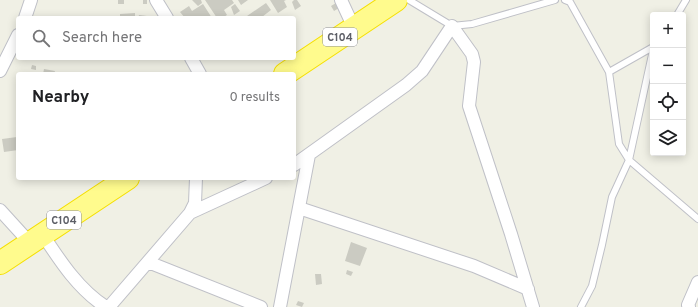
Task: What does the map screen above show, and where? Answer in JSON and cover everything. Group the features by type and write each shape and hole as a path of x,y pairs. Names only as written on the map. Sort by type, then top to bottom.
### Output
{"highway":[{"name":"C104","path":"288,72 396,0"},
{"name":"C104","path":"0,263 125,180"}],"street":[{"path":"25,16 31,0"},
{"path":"156,0 166,16"},
{"path":"341,0 354,28"},
{"path":"296,164 406,85 422,71 452,26 472,54 474,62 469,106 512,234 533,307"},
{"path":"0,71 16,39"},
{"path":"191,60 199,72"},
{"path":"280,307 309,155"},
{"path":"109,307 190,213 195,203 196,180"},
{"path":"190,213 262,180"},
{"path":"299,208 474,266 528,288"},
{"path":"0,210 36,239 60,262 92,303 106,307"},
{"path":"148,262 261,307"},
{"path":"689,307 688,305 698,282"}],"lane":[{"path":"409,0 452,26 472,24 555,0"},
{"path":"566,0 570,2 609,72 619,144 629,160 698,218"},
{"path":"679,12 686,0"},
{"path":"609,72 651,48"},
{"path":"581,307 592,286 612,197 629,160 650,64"}],"building":[{"path":"118,0 124,0 124,4 118,4"},
{"path":"143,0 147,0 147,4 143,4"},
{"path":"192,0 201,0 202,3 198,6"},
{"path":"205,0 232,0 234,3 224,10 227,15 216,16"},
{"path":"238,0 248,0 241,5"},
{"path":"270,0 286,0 284,1 287,7 278,13"},
{"path":"297,0 301,6 295,10 292,2"},
{"path":"266,3 271,10 263,16 247,16"},
{"path":"336,3 339,8 334,11 331,6"},
{"path":"203,4 211,16 183,16 180,12 189,6 192,11"},
{"path":"235,4 240,11 234,15 231,7"},
{"path":"135,13 135,16 120,16 120,14"},
{"path":"32,65 36,66 36,70 31,69"},
{"path":"44,69 55,71 55,72 43,72"},
{"path":"16,137 16,150 4,152 2,139"},
{"path":"351,242 367,248 360,266 345,261"},
{"path":"347,270 353,272 351,276 346,274"},
{"path":"315,274 321,274 322,284 316,285"},
{"path":"298,301 304,303 302,307 296,305"}]}
